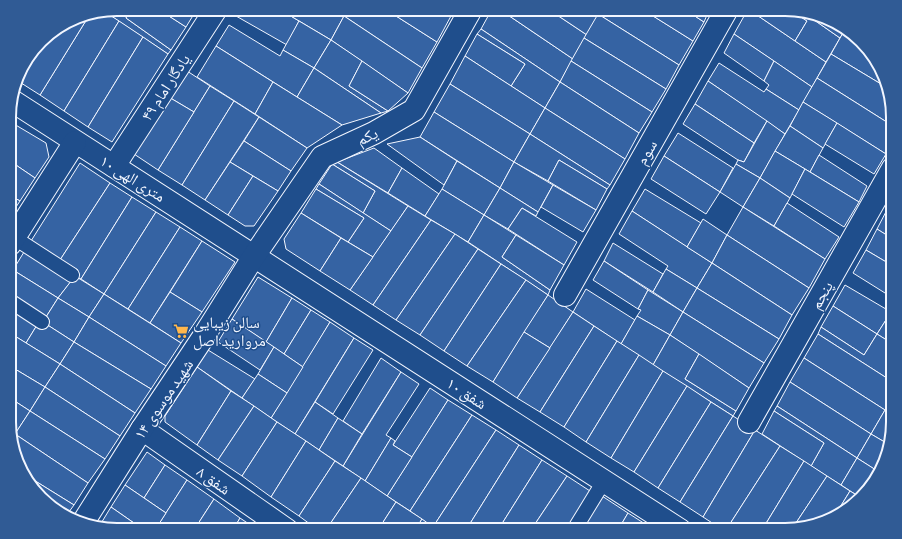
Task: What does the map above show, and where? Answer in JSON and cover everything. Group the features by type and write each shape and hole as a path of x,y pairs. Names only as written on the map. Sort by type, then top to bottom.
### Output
{"street":[{"name":"یادگار امام ۴۹","path":"114,166 211,16"},
{"name":"یکم","path":"254,256 322,157 374,133 414,110 467,16"},
{"name":"سوم","path":"565,295 723,16"},
{"name":"۱۰ متری الهی","path":"17,104 254,256"},
{"path":"16,231 75,142"},
{"name":"پنجم","path":"749,422 886,180"},
{"name":"شهید موسوی ۱۴","path":"86,518 254,256"},
{"name":"شفق ۱۰","path":"254,256 604,481 664,523"},
{"name":"شفق ۸","path":"142,429 277,523"}],"lane":[{"path":"16,242 72,274"},
{"path":"16,305 42,322"},
{"path":"578,523 604,481"}],"building":[{"path":"111,16 127,16 126,18 171,50 168,54"},
{"path":"111,16 119,21 64,111 40,95 85,21"},
{"path":"127,16 169,16 186,27 171,50 126,18"},
{"path":"169,16 193,16 186,27"},
{"path":"236,16 291,16 299,21 287,45"},
{"path":"291,16 344,16 331,40"},
{"path":"344,16 396,16 437,42 422,68"},
{"path":"344,16 422,68 408,93 331,40"},
{"path":"396,16 451,16 437,42"},
{"path":"488,16 509,16 573,59 560,82 481,29"},
{"path":"509,16 558,16 587,35 573,59"},
{"path":"558,16 598,16 587,35"},
{"path":"597,16 601,16 679,65 666,89 584,38"},
{"path":"601,16 653,16 693,41 679,65"},
{"path":"653,16 695,16 704,22 693,41"},
{"path":"695,16 707,16 704,22"},
{"path":"744,16 758,16 826,62 812,87 734,34"},
{"path":"758,16 798,17 807,21 795,41"},
{"path":"802,18 815,21 840,38 826,62 795,41 807,21"},
{"path":"85,21 40,95 22,83 33,61 51,41 61,33"},
{"path":"119,21 143,37 88,127 64,111"},
{"path":"299,21 331,40 314,68 283,50"},
{"path":"815,21 842,35 840,38"},
{"path":"229,25 280,56 283,50 314,68 297,97 216,46"},
{"path":"481,29 560,82 545,108 511,86 525,64 477,34"},
{"path":"477,34 525,64 511,86 465,56"},
{"path":"734,34 774,61 764,81 724,53"},
{"path":"842,34 865,56 880,83 831,54"},
{"path":"143,37 168,54 112,142 88,127"},
{"path":"584,38 666,89 652,112 571,61"},
{"path":"331,40 362,61 349,86 388,111 381,113 314,68"},
{"path":"216,46 273,82 255,114 197,77"},
{"path":"831,54 880,83 883,91 886,122 817,78"},
{"path":"465,56 545,108 530,134 450,84"},
{"path":"362,61 408,93 388,111 349,86"},
{"path":"571,61 652,112 639,133 560,82"},
{"path":"774,61 812,87 799,110 766,89 769,85 764,81"},
{"path":"719,63 764,92 766,89 799,110 785,134 708,81"},
{"path":"314,68 381,113 342,125 297,97"},
{"path":"184,69 210,86 194,112 167,96"},
{"path":"817,78 886,122 886,154 803,102"},
{"path":"708,81 767,121 754,143 695,104"},
{"path":"273,82 342,125 307,148 255,114"},
{"path":"560,82 639,133 625,159 545,108"},
{"path":"450,84 530,134 514,162 434,112"},
{"path":"210,86 234,101 182,185 158,170"},
{"path":"167,96 194,112 158,170 134,154"},
{"path":"234,101 259,117 205,200 182,185"},
{"path":"803,102 837,123 823,148 790,126"},
{"path":"695,104 754,143 744,162 738,160 683,124"},
{"path":"545,108 625,159 610,185 530,134"},
{"path":"434,112 514,162 500,188 420,137"},
{"path":"259,117 307,148 291,171 244,141"},
{"path":"767,121 785,134 760,178 736,164 738,160 744,162"},
{"path":"837,123 886,154 874,174 825,144"},
{"path":"16,125 46,143 49,157 35,178 16,165"},
{"path":"790,126 823,148 810,172 775,151"},
{"path":"678,133 733,168 720,192 664,156"},
{"path":"530,134 610,185 607,189 559,160 548,181 514,162"},
{"path":"420,137 457,161 444,185 387,144"},
{"path":"244,141 291,171 278,191 230,162"},
{"path":"374,148 402,168 388,193 337,162"},
{"path":"775,151 805,169 790,198 760,178"},
{"path":"819,155 867,186 859,202 810,172"},
{"path":"664,156 720,192 706,214 651,179"},
{"path":"559,160 607,189 596,210 548,181"},
{"path":"457,161 500,188 484,215 442,189"},
{"path":"230,162 253,176 228,215 205,200"},
{"path":"337,162 408,206 391,231 363,213 375,191 332,164"},
{"path":"514,162 553,185 538,212 500,188"},
{"path":"80,163 110,183 60,260 31,241"},
{"path":"332,164 375,191 363,213 319,184"},
{"path":"736,164 760,178 743,207 720,192"},
{"path":"16,165 35,178 20,201 16,199"},
{"path":"402,168 439,194 425,216 388,193"},
{"path":"805,169 859,202 844,227 792,194"},
{"path":"253,176 278,191 254,226 245,226 228,215"},
{"path":"760,178 790,198 774,226 743,207"},
{"path":"110,183 132,197 81,279 75,276 78,270 60,260"},
{"path":"319,184 391,231 373,257 348,242 364,218 316,189"},
{"path":"553,185 596,210 583,232 541,207"},
{"path":"500,188 538,212 536,216 522,208 508,229 484,215"},
{"path":"316,189 364,218 348,242 301,213"},
{"path":"442,189 484,215 468,242 425,216"},
{"path":"645,189 701,223 687,247 632,211"},
{"path":"132,197 156,212 104,294 81,279"},
{"path":"16,199 20,201 16,207"},
{"path":"787,203 839,237 825,259 774,226"},
{"path":"408,206 431,220 373,305 350,290"},
{"path":"743,207 825,259 809,288 727,235"},
{"path":"522,208 577,242 564,265 508,229"},
{"path":"632,211 712,263 697,288 666,269 668,266 619,234"},
{"path":"156,212 180,227 128,309 104,294"},
{"path":"886,212 886,235 877,229"},
{"path":"301,213 341,238 320,271 286,249 284,239"},
{"path":"484,215 516,235 502,257 550,290 548,295 468,242"},
{"path":"703,219 727,235 712,263 687,247"},
{"path":"431,220 455,234 396,320 373,305"},
{"path":"180,227 202,241 150,323 128,309"},
{"path":"877,229 886,235 886,262 866,250"},
{"path":"455,234 478,249 420,335 396,320"},
{"path":"516,235 564,265 550,290 502,257"},
{"path":"727,235 809,288 792,315 712,263"},
{"path":"341,238 373,257 350,290 320,271"},
{"path":"202,241 235,262 202,312 170,292"},
{"path":"613,243 663,274 653,292 604,261"},
{"path":"478,249 501,264 444,351 420,335"},
{"path":"866,250 886,262 886,294 853,273"},
{"path":"24,252 72,280 58,298 16,272 16,265"},
{"path":"604,261 648,290 638,309 593,280"},
{"path":"712,263 792,315 779,339 697,288"},
{"path":"501,264 526,280 467,366 444,351"},
{"path":"666,269 697,288 683,312 653,292"},
{"path":"16,272 58,298 46,317 16,297"},
{"path":"75,276 104,294 89,317 58,298"},
{"path":"258,277 292,298 266,342 232,319"},
{"path":"526,280 548,295 493,382 467,366"},
{"path":"845,285 886,309 886,320 877,334 833,306"},
{"path":"697,288 779,339 764,363 683,312"},
{"path":"586,289 635,320 621,344 573,312"},
{"path":"648,290 683,312 670,335 637,316 641,310 638,309"},
{"path":"170,292 202,312 181,343 150,323"},
{"path":"104,294 181,343 166,366 89,317"},
{"path":"548,295 573,312 550,348 524,332"},
{"path":"58,298 89,317 74,342 46,324 49,319 46,317"},
{"path":"292,298 311,310 284,354 266,342"},
{"path":"833,306 877,334 864,355 821,327"},
{"path":"311,310 330,322 303,367 284,354"},
{"path":"16,311 37,325 26,343 16,337"},
{"path":"573,312 594,326 540,412 517,398"},
{"path":"683,312 764,363 749,388 670,335"},
{"path":"637,316 670,335 653,365 621,344"},
{"path":"89,317 166,366 151,389 74,342"},
{"path":"232,319 274,347 260,370 218,342"},
{"path":"886,320 886,340 877,334"},
{"path":"330,322 354,338 295,434 271,418"},
{"path":"46,324 74,342 60,364 26,343 37,325"},
{"path":"594,326 617,341 564,427 540,412"},
{"path":"821,327 864,355 877,334 886,340 886,378 818,334"},
{"path":"524,332 550,348 517,398 493,382"},
{"path":"818,334 886,378 885,410 804,358"},
{"path":"670,335 699,354 685,379 736,411 733,416 653,365"},
{"path":"16,337 60,364 45,387 16,370"},
{"path":"354,338 373,350 333,414 315,402"},
{"path":"617,341 639,355 586,442 564,427"},
{"path":"74,342 151,389 135,413 60,364"},
{"path":"274,347 303,367 287,393 258,374"},
{"path":"208,350 255,379 242,398 197,367"},
{"path":"699,354 749,388 736,411 685,379"},
{"path":"639,355 663,371 611,458 586,442"},
{"path":"381,358 401,372 362,434 343,421"},
{"path":"804,358 885,410 871,434 790,382"},
{"path":"60,364 135,413 120,436 45,387"},
{"path":"197,367 231,391 197,445 165,422 165,416"},
{"path":"16,370 45,387 30,411 16,402"},
{"path":"663,371 687,386 634,472 611,458"},
{"path":"401,372 419,384 386,435 391,438 365,481 343,466"},
{"path":"258,374 287,393 271,418 242,398"},
{"path":"790,382 871,434 857,458 777,406"},
{"path":"687,386 711,402 658,488 634,472"},
{"path":"45,387 120,436 105,459 30,411"},
{"path":"430,388 448,400 412,457 393,445"},
{"path":"231,391 254,406 218,460 197,445"},
{"path":"448,400 472,415 410,511 387,496"},
{"path":"16,402 30,411 17,431"},
{"path":"315,402 338,418 319,450 295,434"},
{"path":"711,402 733,416 680,502 658,488"},
{"path":"254,406 277,422 242,476 218,460"},
{"path":"777,406 857,458 841,485 811,466 824,443 774,411"},
{"path":"885,410 886,428 884,442 871,434"},
{"path":"30,411 105,459 88,483 17,435 17,431"},
{"path":"774,411 824,443 811,466 762,434"},
{"path":"472,415 496,430 436,523 427,523 410,511"},
{"path":"733,416 755,430 703,517 680,502"},
{"path":"338,418 362,434 343,466 319,450"},
{"path":"277,422 306,441 271,497 242,476"},
{"path":"496,430 519,445 470,523 436,523"},
{"path":"755,430 780,446 730,523 712,523 703,517"},
{"path":"871,434 884,442 881,454 874,469 857,458"},
{"path":"17,435 88,483 74,505 36,481 26,466 21,454"},
{"path":"391,438 395,441 393,445 412,457 387,496 365,481"},
{"path":"306,441 335,461 299,516 271,497"},
{"path":"519,445 542,460 502,523 470,523"},
{"path":"780,446 804,461 766,523 730,523"},
{"path":"147,452 165,465 144,498 125,485"},
{"path":"857,458 874,469 865,483 855,494 841,485"},
{"path":"542,460 567,476 536,523 502,523"},
{"path":"335,461 361,478 331,523 308,523 299,516"},
{"path":"804,461 827,476 797,522 766,523"},
{"path":"165,465 187,480 166,513 144,498"},
{"path":"567,476 590,491 571,523 536,523"},
{"path":"827,476 850,491 841,506 829,513 817,518 797,522"},
{"path":"361,478 396,502 382,523 331,523"},
{"path":"187,480 214,499 199,523 159,523"},
{"path":"36,481 74,505 70,510 67,509 56,502"},
{"path":"125,485 166,513 160,523 134,523 111,507"},
{"path":"850,491 855,494 851,498 841,506"},
{"path":"602,496 628,513 622,523 585,523"},
{"path":"214,499 240,518 237,523 199,523"},
{"path":"396,502 422,519 419,523 382,523"},
{"path":"111,507 134,523 117,523 102,522"},
{"path":"628,513 644,523 622,523"},
{"path":"240,518 248,523 237,523"},
{"path":"422,519 428,523 419,523"}],"place":[{"name":"سالن زیبایی مروارید اصل","path":"181,331"}]}
